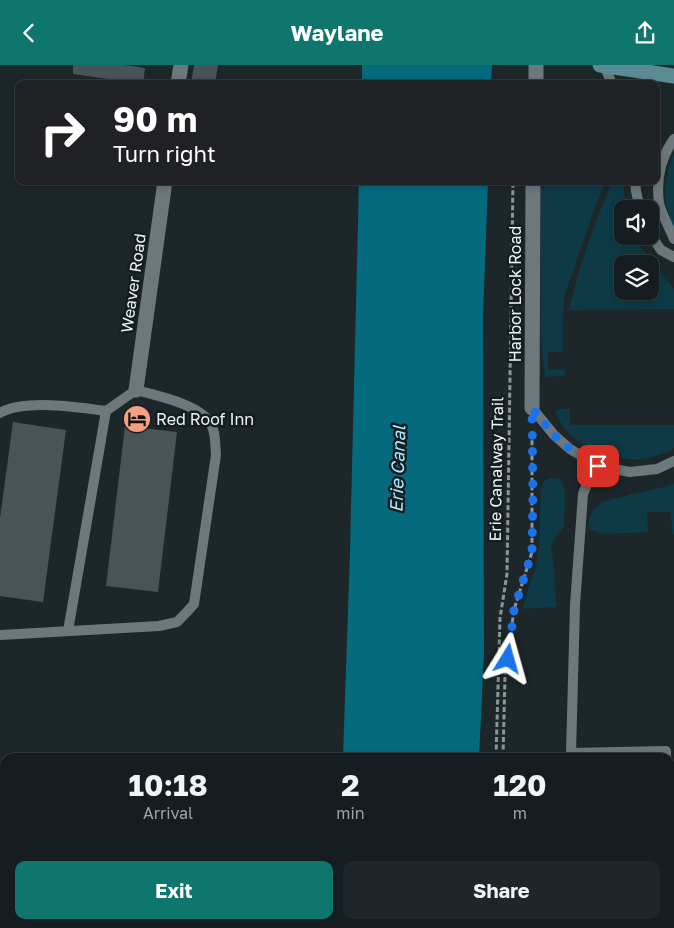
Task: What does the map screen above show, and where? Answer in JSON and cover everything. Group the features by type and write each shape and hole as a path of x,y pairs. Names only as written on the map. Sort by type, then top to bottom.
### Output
{"main road":[{"path":"600,65 666,72"}],"street":[{"path":"179,80 181,65"},
{"path":"536,65 536,80"},
{"name":"Weaver Road","path":"136,390 164,185"},
{"name":"Harbor Lock Road","path":"532,408 533,185"}],"lane":[{"path":"604,65 610,80"},
{"path":"660,171 663,158 674,139"},
{"path":"636,185 638,200"},
{"path":"659,185 659,204 674,239"},
{"path":"658,245 661,250 674,257"},
{"path":"0,413 7,409 32,406 70,406 106,411 136,390 185,405 201,413 210,423 215,435 216,455 194,603 177,622 159,625 0,635"},
{"path":"532,408 554,435 570,449 595,465 630,472 657,469 674,461"},
{"path":"68,631 106,411"},
{"path":"595,465 583,494 575,605 571,753 668,753"}],"path":[{"name":"Erie Canalway Trail","path":"496,753 500,618 506,574 513,185"},
{"path":"503,753 505,675 514,610 532,552 532,408"}],"shaded area":[{"path":"674,155 674,230 666,203 665,192 668,172"},
{"path":"541,185 604,185 565,294 563,352 548,352 548,370 565,370 565,376 545,377 541,339"},
{"path":"611,185 624,185 625,200 614,200 614,245 640,245 647,255 614,255 614,300 659,300 659,270 674,289 674,309 569,310 593,228"},
{"path":"570,409 570,425 674,425 674,448 658,455 641,459 624,459 606,455 590,449 575,439 563,426 555,411"},
{"path":"548,478 558,478 563,484 565,494 564,527 551,545 556,607 523,609 536,567 539,548 541,488"},
{"path":"674,484 674,534 670,512 647,512 648,532 604,534 589,529 589,520 592,513 604,501"}],"water":[{"path":"362,65 492,65 491,80 362,80"},
{"name":"Erie Canal","path":"359,185 488,185 483,316 484,654 479,753 343,753"}],"building":[{"path":"73,65 125,65 145,68 144,80 115,80 73,74"},
{"path":"194,65 218,65 216,80 192,80"},
{"path":"13,422 66,430 43,602 0,596 0,518"},
{"path":"125,426 177,432 158,592 106,586"}],"place":[{"name":"Red Roof Inn","path":"137,419"}],"route":[{"path":"508,659 514,610 532,552 532,408 554,435 570,449 598,466"}]}
